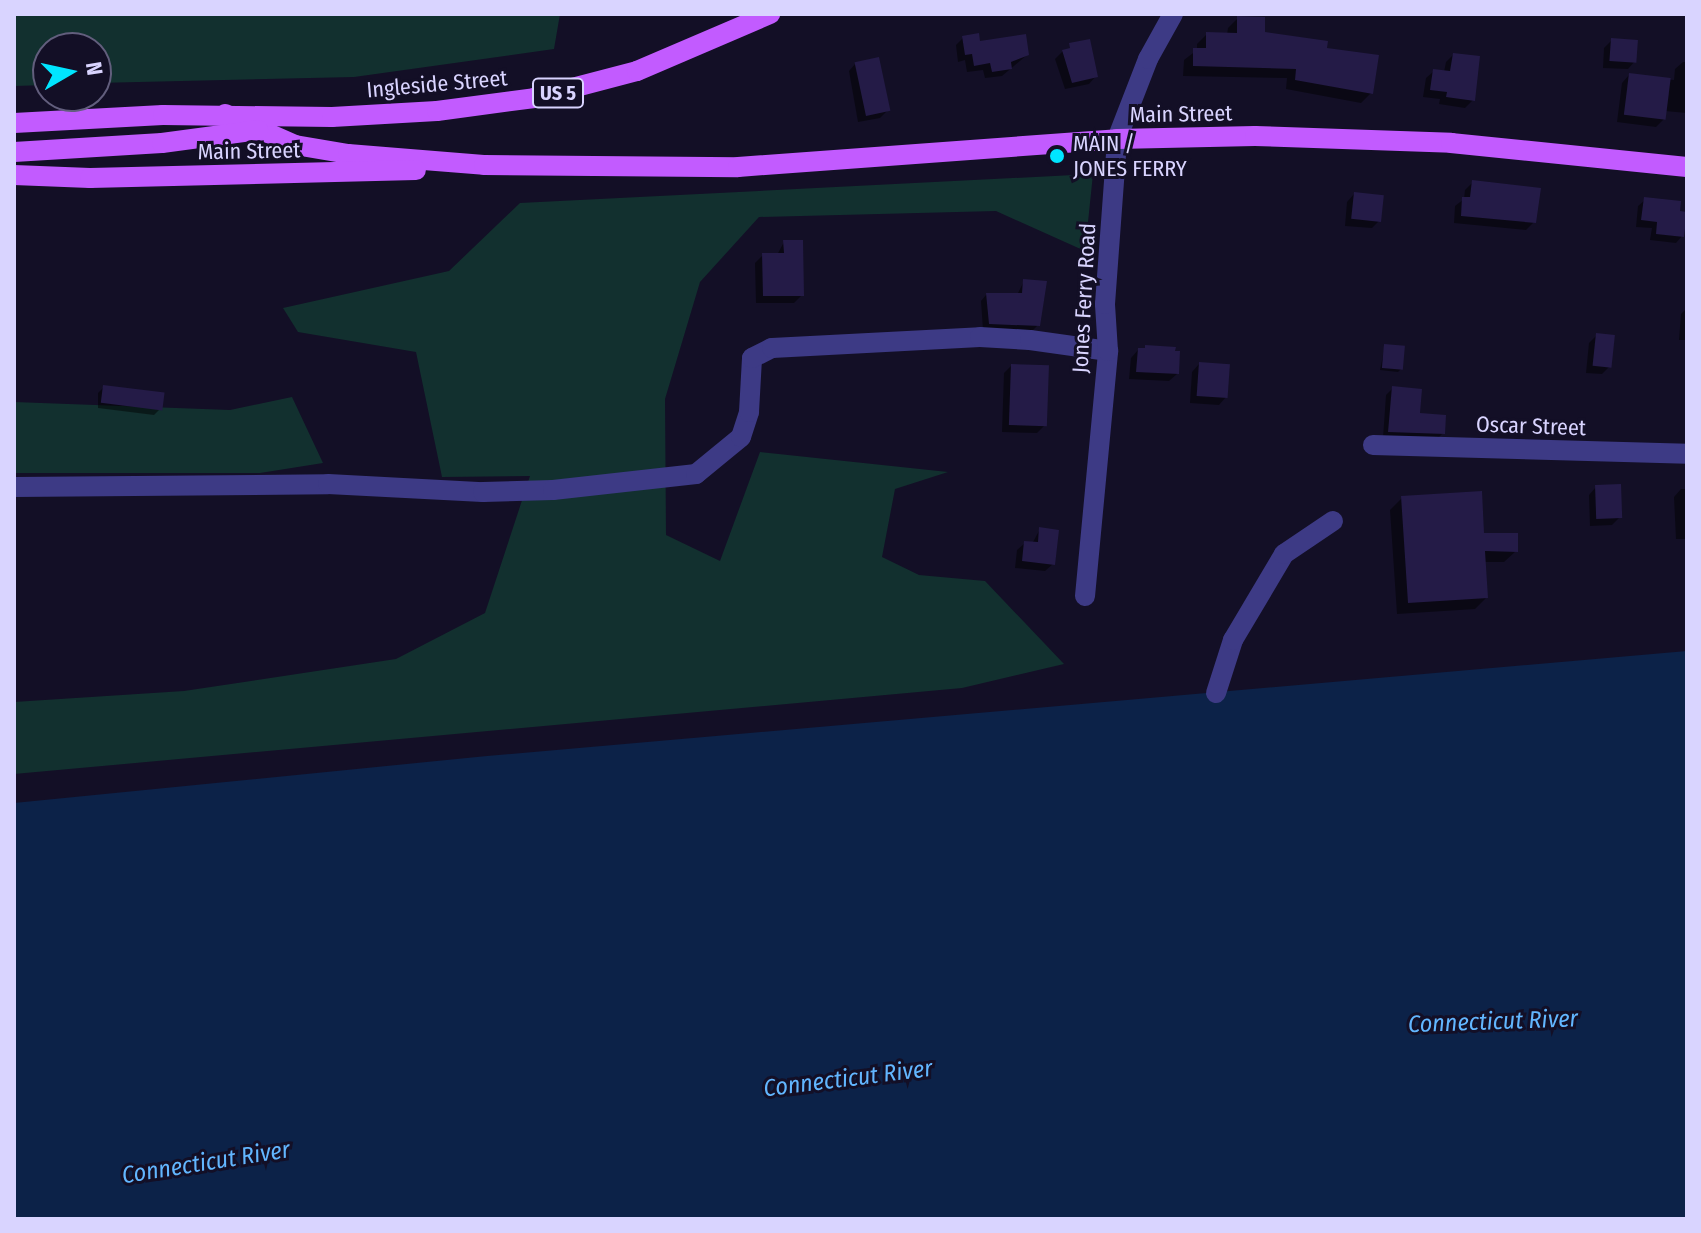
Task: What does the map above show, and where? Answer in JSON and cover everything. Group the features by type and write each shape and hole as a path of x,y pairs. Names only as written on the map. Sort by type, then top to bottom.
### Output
{"main road":[{"name":"Ingleside Street","path":"14,123 163,115 332,117 437,111 560,92 637,71 770,14"},
{"name":"Main Street","path":"225,114 295,145 348,154 484,165 738,167 1117,139 1255,136 1451,143 1687,167"},
{"name":"Ingleside Street","path":"14,152 162,143 332,117"},
{"name":"Main Street","path":"14,175 90,178 371,173 484,165"}],"street":[{"name":"Jones Ferry Road","path":"1085,596 1108,351 1105,304 1117,139 1148,59 1173,14"},
{"path":"14,487 328,484 483,492 553,490 696,474 741,437 749,412 752,358 772,348 980,337 1030,340 1108,351"},
{"name":"Oscar Street","path":"1373,445 1687,454"},
{"path":"1216,693 1233,640 1284,554 1333,521"}],"green space":[{"path":"14,14 560,14 554,49 354,77 112,83 112,32 32,32 32,85 14,86"},
{"path":"1093,174 1085,251 996,211 759,217 700,282 665,399 666,535 720,561 760,452 948,472 895,489 882,557 919,575 985,581 1064,664 962,688 14,774 14,702 184,691 396,659 485,613 530,476 442,477 416,352 298,332 283,308 449,271 520,203"},
{"path":"292,397 323,463 260,473 14,473 14,402 230,410"}],"water":[{"name":"Connecticut River","path":"1687,651 1687,1219 14,1219 14,803 487,756"}],"building":[{"path":"1237,16 1265,17 1265,32 1328,41 1327,48 1379,55 1373,94 1295,80 1296,69 1193,66 1193,48 1206,48 1206,32 1237,33"},
{"path":"979,33 980,41 1026,34 1029,55 1011,62 1012,69 992,72 990,63 974,66 972,54 965,55 962,36"},
{"path":"1611,38 1638,40 1636,63 1609,61"},
{"path":"1090,39 1098,77 1072,83 1062,50 1070,48 1069,43"},
{"path":"1453,53 1480,56 1475,101 1446,97 1447,92 1430,90 1433,69 1450,71"},
{"path":"879,57 890,111 866,116 855,62"},
{"path":"1629,73 1671,78 1666,120 1624,115"},
{"path":"1472,180 1541,188 1536,223 1461,216 1462,197 1470,197"},
{"path":"1354,192 1384,195 1381,222 1351,219"},
{"path":"1644,197 1681,201 1680,211 1687,212 1684,237 1656,234 1657,222 1641,220"},
{"path":"783,240 803,240 804,296 763,296 762,253 784,253"},
{"path":"1023,279 1047,281 1040,326 989,324 986,293 1022,293"},
{"path":"1596,333 1615,335 1611,368 1593,366"},
{"path":"1384,344 1405,346 1403,370 1382,368"},
{"path":"1145,345 1176,347 1175,351 1180,351 1179,374 1136,372 1138,348 1145,348"},
{"path":"1199,362 1230,364 1228,398 1197,396"},
{"path":"1011,364 1049,365 1047,426 1009,425"},
{"path":"103,385 165,393 162,410 101,403"},
{"path":"1392,386 1422,389 1420,413 1446,415 1445,434 1388,432"},
{"path":"1621,484 1622,518 1596,519 1595,485"},
{"path":"1482,491 1484,533 1518,533 1518,552 1485,551 1488,598 1408,603 1401,496"},
{"path":"1039,527 1059,530 1055,565 1022,561 1024,541 1038,542"}],"place":[{"name":"MAIN / JONES FERRY","path":"1057,156"}]}
